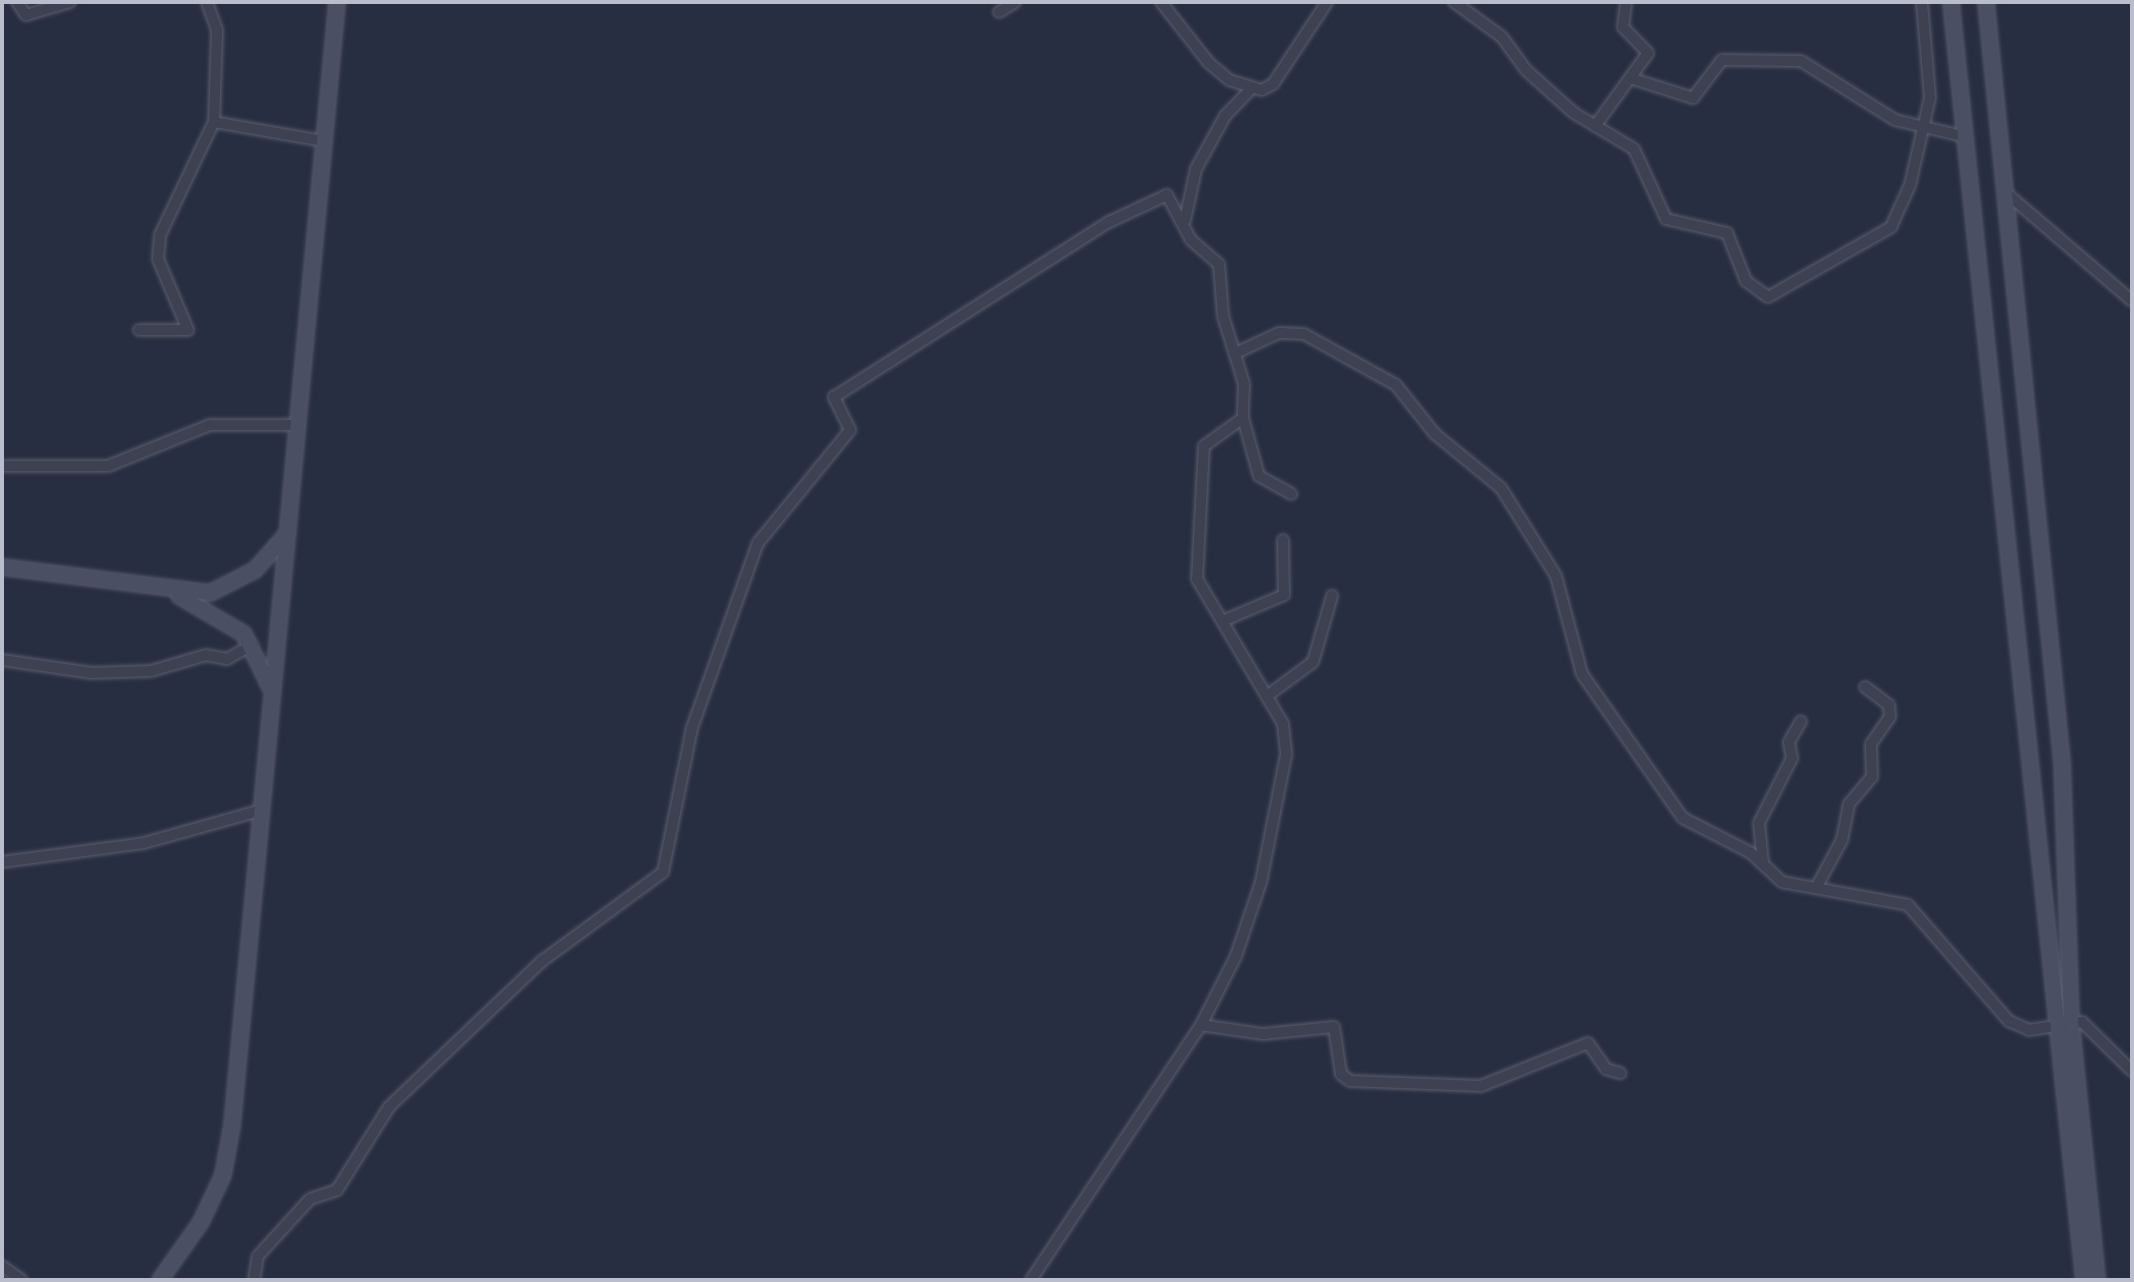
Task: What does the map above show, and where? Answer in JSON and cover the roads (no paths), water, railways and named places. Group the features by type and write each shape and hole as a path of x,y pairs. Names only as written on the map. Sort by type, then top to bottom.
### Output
{"street":[{"path":"17,2 26,15 70,2"},
{"path":"139,330 187,334 161,273 160,235 214,122 217,30 207,2"},
{"path":"160,1280 201,1222 223,1175 262,810 337,2"},
{"path":"999,12 1015,2"},
{"path":"1161,2 1209,63 1251,89"},
{"path":"1185,220 1196,169 1225,116 1251,89 1273,84 1327,2"},
{"path":"1454,2 1595,126 1638,154 1649,195 1666,219 1731,237 1746,281 1768,297 1888,232 1910,185 1930,98 1922,2"},
{"path":"1595,126 1648,49 1623,27 1626,2"},
{"path":"1951,2 1962,136 2097,1280"},
{"path":"1987,3 2000,188 2062,762 2066,1023 2084,1280"},
{"path":"1630,78 1693,98 1722,60 1801,61 1922,131 1962,136"},
{"path":"214,122 323,141"},
{"path":"2000,188 2132,301"},
{"path":"254,1280 258,1256 310,1199 337,1190 389,1107 542,961 663,872 692,728 758,543 850,430 834,397 1160,195 1173,198 1196,245 1219,264 1223,316 1238,352 1243,418 1259,476 1291,494"},
{"path":"1238,352 1279,333 1304,334 1396,385 1435,434 1507,495 1556,576 1582,674 1676,811 1763,863 1782,882 1908,905 2009,1021 2029,1030 2066,1023 2093,1027 2132,1071"},
{"path":"1031,1280 1201,1025 1241,945 1270,834 1287,742 1267,696 1225,620 1197,579 1194,539 1207,438 1243,418"},
{"path":"2,466 108,466 210,425 298,425"},
{"path":"2,567 169,593 222,589 255,570 288,534"},
{"path":"1225,620 1284,595 1283,540"},
{"path":"169,593 227,619 252,645 272,699"},
{"path":"1267,696 1313,662 1332,596"},
{"path":"2,660 92,673 151,671 206,655 227,659 252,645"},
{"path":"1816,888 1842,840 1846,809 1872,777 1871,744 1890,717 1889,705 1865,687"},
{"path":"1763,863 1759,823 1792,758 1789,742 1801,721"},
{"path":"2,862 156,840 262,810"},
{"path":"1201,1025 1263,1034 1327,1025 1337,1033 1341,1074 1350,1081 1481,1086 1588,1043 1606,1069 1620,1073"},
{"path":"2,1266 21,1280"}]}
